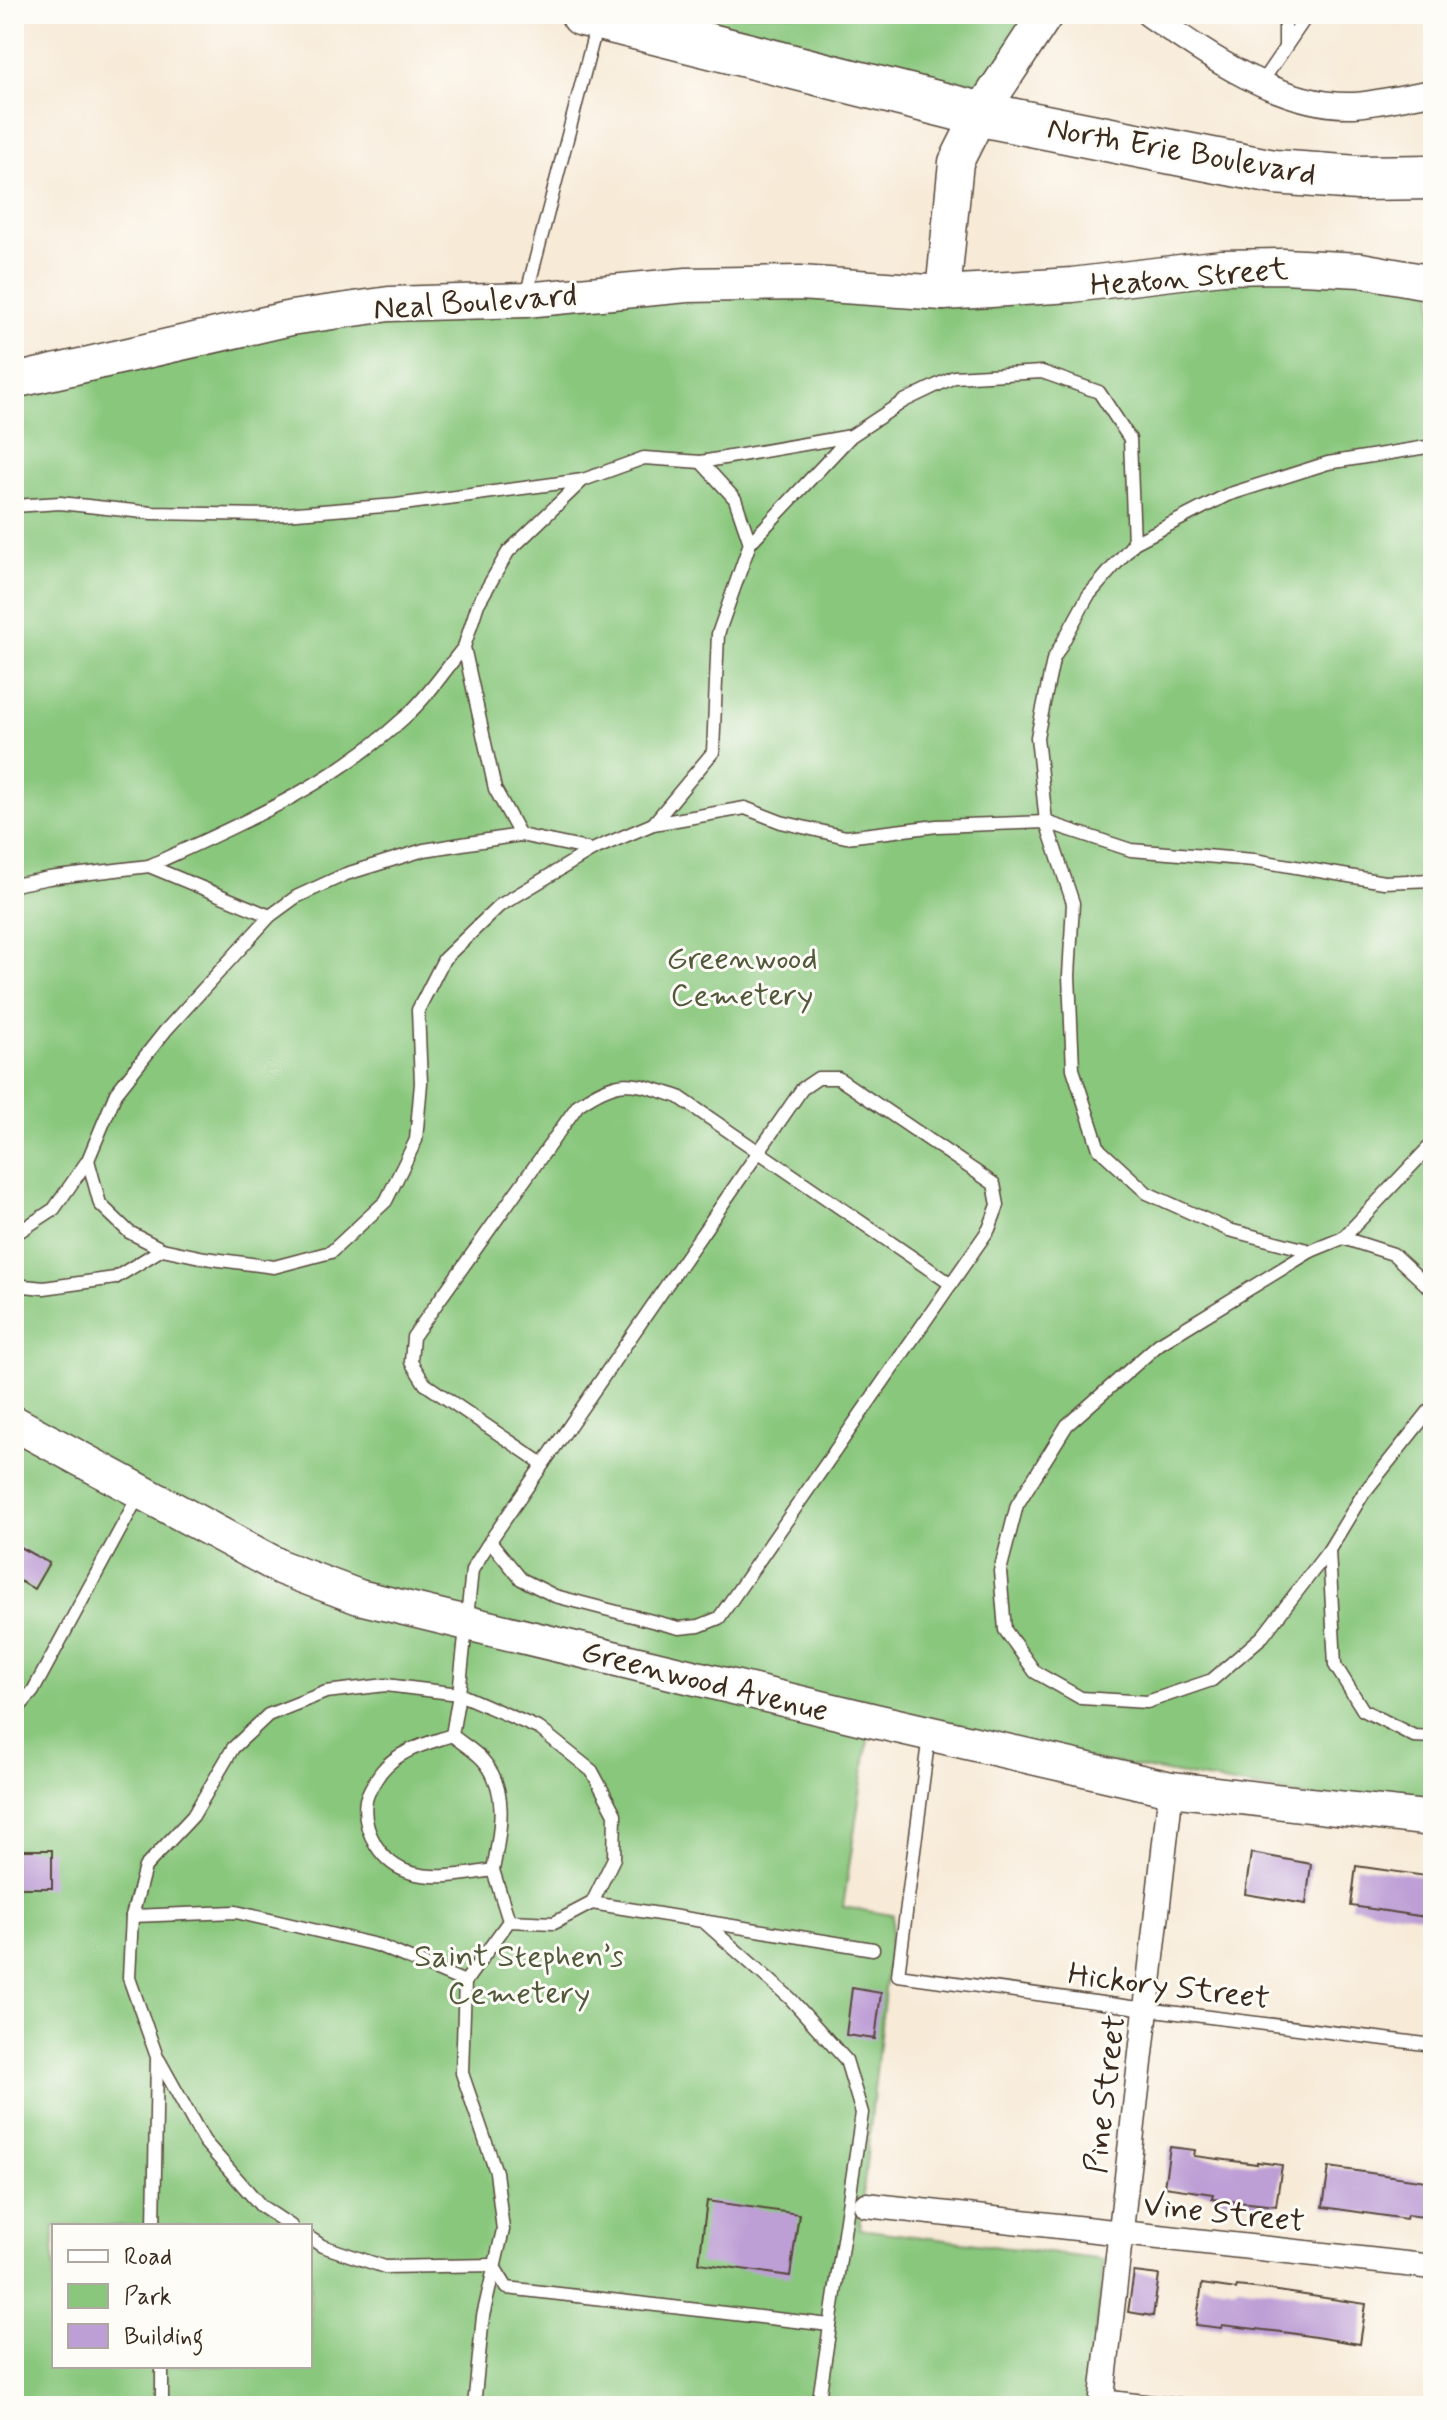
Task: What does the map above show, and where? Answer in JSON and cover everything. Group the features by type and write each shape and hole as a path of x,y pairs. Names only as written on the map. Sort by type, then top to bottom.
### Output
{"highway":[{"name":"North Erie Boulevard","path":"591,16 980,114 1274,172 1358,178 1433,177"}],"street":[{"path":"943,293 956,162 980,114 1046,14"},
{"path":"1148,14 1217,62 1261,83 1308,100 1353,105 1433,92"},
{"name":"Heaton Street","path":"943,293 1072,285 1222,267 1361,270 1433,283"},
{"name":"Neal Boulevard","path":"14,381 291,318 389,304 525,300 687,285 800,283 943,293"},
{"name":"Greenwood Avenue","path":"14,1423 282,1568 359,1597 1171,1789 1433,1819"},
{"name":"Pine Street","path":"1102,2401 1171,1789"},
{"name":"Vine Street","path":"866,2205 1433,2267"}],"lane":[{"path":"1285,14 1285,47"},
{"path":"1261,83 1308,14"},
{"path":"525,300 591,16"},
{"path":"653,824 713,752 718,634 750,543 851,436 904,401 954,377 1042,372 1099,392 1130,439 1134,543"},
{"path":"14,506 60,503 152,513 272,515 396,505 583,480 644,458 701,462 851,436"},
{"path":"1311,1251 1229,1230 1147,1193 1099,1149 1073,1069 1069,976 1073,903 1046,822 1037,737 1053,660 1088,596 1134,543 1227,495 1328,463 1433,446"},
{"path":"701,462 735,499 750,543"},
{"path":"14,885 149,866 261,815 353,761 407,716 464,647 478,604 508,552 583,480"},
{"path":"464,647 495,789 520,835"},
{"path":"88,1160 100,1204 129,1232 162,1249 274,1267 331,1252 386,1201 416,1140 421,1083 418,1010 444,959 499,906 592,850 653,824 745,808 781,822 846,837 937,826 1046,822 1131,850 1254,860 1384,882 1433,880"},
{"path":"14,1235 54,1209 88,1160 116,1093 166,1030 270,916 296,897 346,874 424,850 520,835 592,850"},
{"path":"149,866 270,916"},
{"path":"452,1735 472,1570 490,1541 802,1089 818,1078 838,1078 994,1184 998,1205 989,1229 719,1618 699,1626 679,1628 555,1596 521,1579 490,1541"},
{"path":"543,1464 425,1384 411,1362 413,1337 578,1105 603,1088 636,1083 679,1097 951,1284"},
{"path":"1433,1143 1343,1238 1311,1251 1159,1344 1067,1425 1017,1505 1000,1571 1005,1630 1035,1672 1081,1698 1147,1702 1212,1680 1263,1636 1329,1550 1363,1494 1433,1406"},
{"path":"1343,1238 1393,1254 1433,1291"},
{"path":"14,1285 44,1288 115,1278 162,1249"},
{"path":"14,1713 33,1691 141,1492"},
{"path":"1329,1550 1335,1665 1363,1710 1414,1736 1433,1737"},
{"path":"288,2224 261,2206 204,2141 157,2057 129,1978 132,1916 145,1867 193,1816 233,1748 268,1715 326,1692 386,1685 459,1694 540,1729 592,1771 615,1814 614,1858 592,1903 554,1923 509,1921"},
{"name":"Hickory Street","path":"929,1734 898,1975 1433,2045"},
{"path":"452,1735 484,1760 499,1790 502,1829 493,1870 509,1921"},
{"path":"452,1735 406,1750 381,1772 366,1799 368,1831 383,1856 410,1872 448,1876 493,1870"},
{"path":"592,1903 873,1949"},
{"path":"132,1916 236,1912 377,1945 465,1982"},
{"path":"474,2406 483,2316 503,2230 496,2172 462,2073 465,1982 509,1921"},
{"path":"703,1921 790,1998 846,2060 862,2113 818,2406"},
{"path":"154,2224 157,2057"},
{"path":"312,2239 322,2246 385,2267 493,2265"},
{"path":"493,2265 507,2288 830,2325"},
{"path":"162,2368 162,2406"},
{"path":"1102,2401 1187,2406"}],"green space":[{"path":"583,14 1046,14 980,114"},
{"name":"Greenwood Cemetery","path":"1222,267 1433,283 1433,1819 871,1720 843,1907 893,1915 859,2229 1104,2260 1086,2406 14,2406 14,381 291,318"}],"building":[{"path":"14,1544 49,1563 34,1589 14,1578"},
{"path":"14,1850 52,1850 52,1888 14,1888"},
{"path":"1251,1853 1311,1864 1306,1904 1245,1894"},
{"path":"1356,1866 1433,1877 1433,1918 1351,1906"},
{"path":"852,1988 881,1993 875,2039 846,2035"},
{"path":"1170,2147 1195,2150 1194,2156 1282,2165 1276,2206 1212,2199 1213,2194 1164,2187"},
{"path":"1329,2167 1433,2182 1433,2218 1407,2215 1406,2219 1323,2207"},
{"path":"707,2201 799,2214 790,2276 699,2263"},
{"path":"1134,2272 1159,2275 1153,2316 1128,2312"},
{"path":"1202,2284 1366,2304 1360,2344 1222,2325 1221,2328 1196,2325"}],"park label":[{"name":"Saint Stephen’s Cemetery","path":"519,1974"}]}
